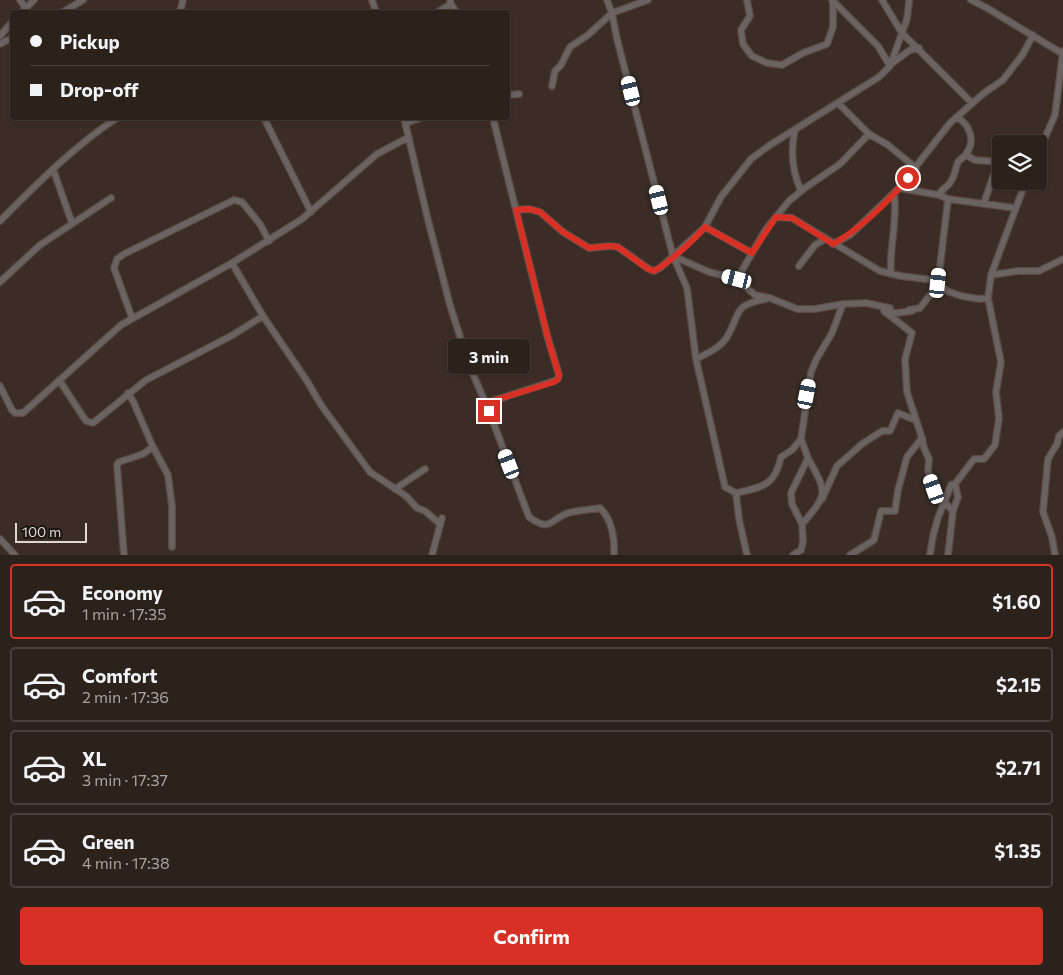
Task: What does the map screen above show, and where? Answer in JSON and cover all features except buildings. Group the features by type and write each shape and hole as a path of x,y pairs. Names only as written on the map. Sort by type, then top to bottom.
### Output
{"street":[{"path":"20,0 24,10 34,0"},
{"path":"66,10 83,0"},
{"path":"607,0 612,13 673,256 687,288 696,359 714,431 725,487 736,493 760,488 772,481 778,470 781,457 792,450 801,438"},
{"path":"552,86 555,71 561,65 570,47 612,13 648,0"},
{"path":"747,0 750,16 741,30 743,44 752,56 767,63 782,65 803,53 828,44 834,27 833,1"},
{"path":"882,0 902,33 972,103"},
{"path":"971,0 1063,53 1054,115 1045,135"},
{"path":"987,8 989,0"},
{"path":"833,1 878,46 890,66"},
{"path":"890,66 907,19 909,2"},
{"path":"0,36 10,24"},
{"path":"833,244 850,235 899,188 950,123 972,103 1003,80 1023,54 1033,35"},
{"path":"516,210 529,209 540,212 563,232 589,248 618,247 648,269 654,271 660,268 705,227 721,197 744,167 759,153 879,77 906,52 919,48"},
{"path":"510,95 519,94"},
{"path":"838,103 869,134 888,145 916,168"},
{"path":"939,196 941,190 950,184 959,160 966,155 970,145 971,133 968,125 958,117"},
{"path":"0,221 53,170 114,120"},
{"path":"265,120 311,212"},
{"path":"405,120 450,304 469,365 486,403 529,517 537,523 550,525 567,514 600,508 605,512 611,526 614,555"},
{"path":"486,403 554,382 558,379 559,375 547,335 494,120"},
{"path":"795,130 792,142 792,162 796,179 802,190"},
{"path":"737,279 752,253 789,201 840,164 869,134"},
{"path":"0,386 12,410 19,414 29,409 104,339 132,318 269,241 311,212 377,154 409,137"},
{"path":"966,155 975,160 992,161"},
{"path":"53,170 72,223"},
{"path":"984,203 992,182"},
{"path":"899,188 948,199 1015,208"},
{"path":"930,555 933,536 943,501 951,485 955,484 974,459 984,459 995,445 999,418 996,392 1000,376 1000,362 988,298 991,275 1022,190"},
{"path":"891,274 890,264 896,210 894,193"},
{"path":"0,282 40,245 111,198"},
{"path":"948,199 939,284 920,308 897,313 884,311 912,333 905,359 907,392 929,459 928,474 934,489 953,511"},
{"path":"132,318 114,268 117,259 124,254 234,200 242,202 260,224 269,241"},
{"path":"776,217 792,218 875,269 891,274 933,280 951,293 961,296 980,299 988,298"},
{"path":"705,227 752,253"},
{"path":"799,266 815,245 825,239"},
{"path":"673,256 691,266 737,279 755,295 770,298 797,308 815,309 843,304 866,303 877,307 912,310"},
{"path":"991,275 1018,271 1039,271 1063,259"},
{"path":"232,263 263,316 321,405 370,472 441,521 432,555"},
{"path":"696,359 715,350 727,338 738,312 742,308 749,303 770,298"},
{"path":"822,499 823,485 808,458 801,438 811,372 832,333 843,304"},
{"path":"59,380 86,422 93,423 146,380 225,340 263,316"},
{"path":"128,393 134,401 153,447 168,476 172,506 172,547"},
{"path":"802,524 822,499 837,466 862,444 882,431 890,431 898,413 915,420"},
{"path":"1055,555 1052,537 1043,512 1048,459 1057,444 1059,436 1063,432"},
{"path":"850,555 874,540 881,511 895,511 898,490 907,457 922,438"},
{"path":"124,555 117,465 119,462 143,454 153,447"},
{"path":"793,555 800,552 802,548 802,524 792,504 791,493 808,458"},
{"path":"395,489 425,469"},
{"path":"948,555 953,511 958,497 955,484"},
{"path":"736,493 739,519 747,555"},
{"path":"0,539 15,555"}],"route":[{"path":"489,411 486,403 554,382 558,379 559,375 552,356 516,210 529,209 540,212 563,232 589,248 618,247 648,269 654,271 660,268 705,227 752,253 766,229 776,217 792,218 833,244 850,235 908,178"}]}
